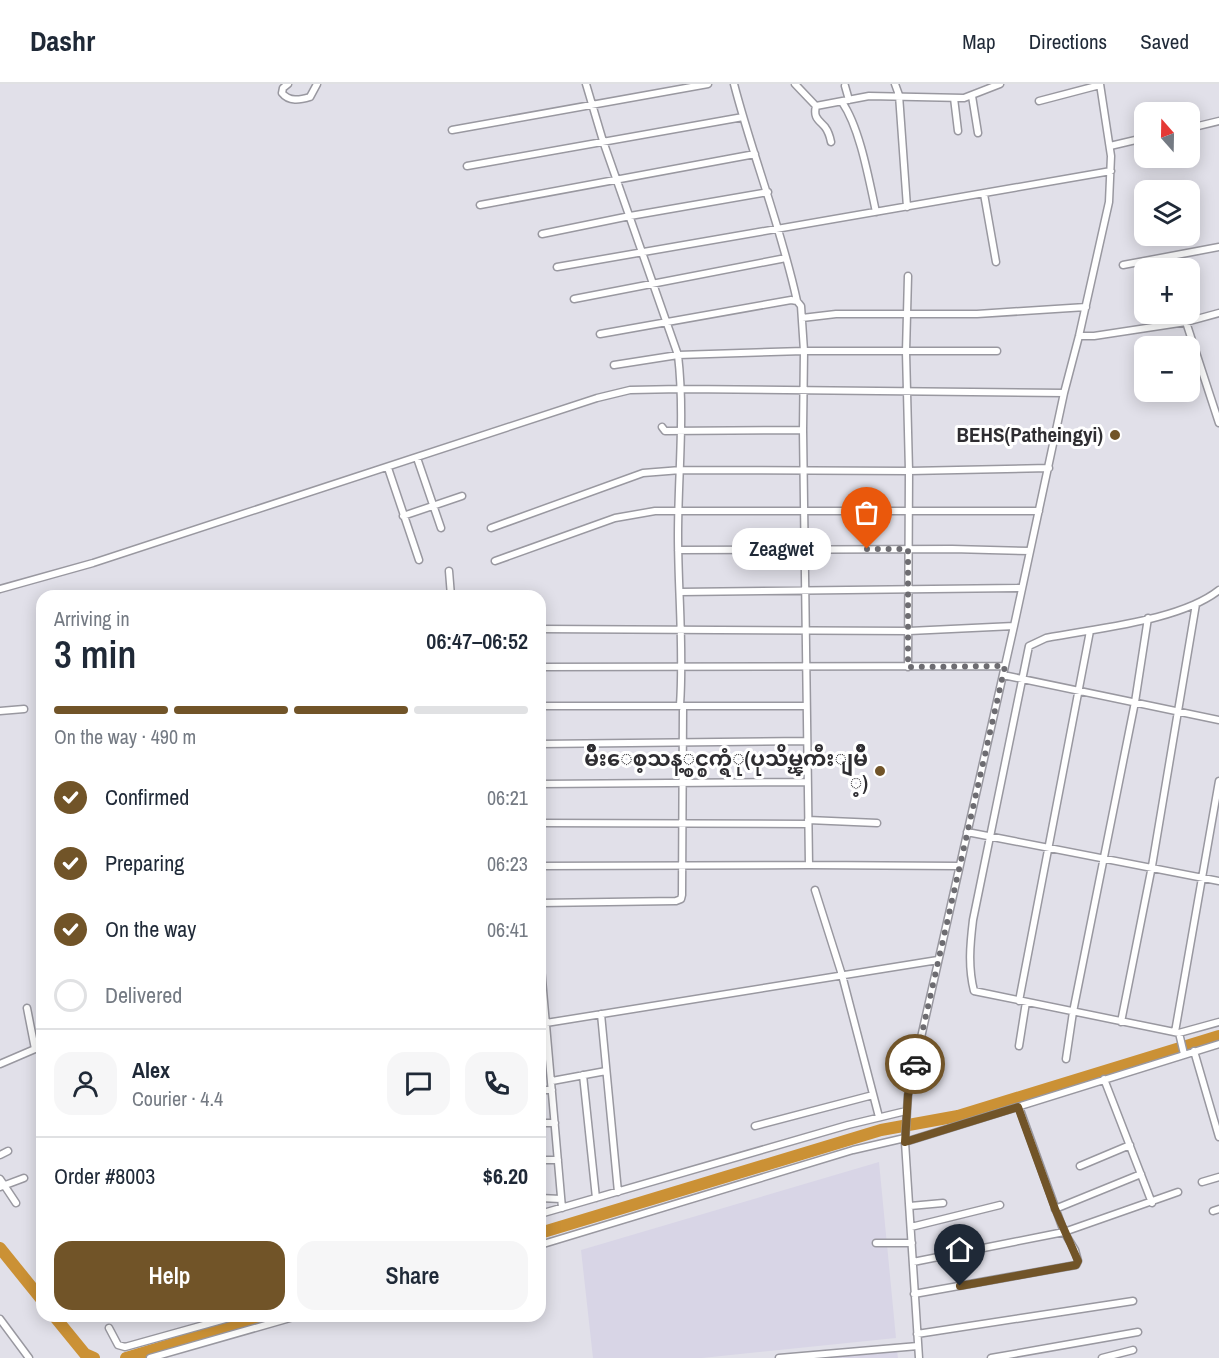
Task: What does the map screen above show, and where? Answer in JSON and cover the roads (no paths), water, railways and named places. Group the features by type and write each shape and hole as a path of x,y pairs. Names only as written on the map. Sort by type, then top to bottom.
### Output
{"street":[{"path":"288,84 283,88 282,93 285,98 295,100 310,97 316,84"},
{"path":"546,903 679,900 682,895 683,708 680,705 682,668 678,550 681,389 678,355 603,141 586,84"},
{"path":"452,130 708,84"},
{"path":"734,84 742,117 779,229 797,300 801,306 804,351 809,865"},
{"path":"795,84 816,106 816,116 826,128 831,142"},
{"path":"895,84 899,95 907,207"},
{"path":"816,106 869,96 954,98 972,96 1000,84"},
{"path":"919,1358 905,1138 906,1113 959,867 1005,676 1005,666 1064,393 1080,336 1109,202 1110,146 1100,85 1039,101"},
{"path":"845,86 845,101 865,164 876,212"},
{"path":"972,96 978,133"},
{"path":"954,98 958,131"},
{"path":"467,166 742,117"},
{"path":"1200,126 1219,121"},
{"path":"1110,146 1134,140"},
{"path":"480,205 754,154"},
{"path":"557,267 1111,171"},
{"path":"542,234 768,192"},
{"path":"984,194 996,262"},
{"path":"1123,265 1219,247"},
{"path":"574,299 786,258"},
{"path":"908,276 906,351 909,471 908,667"},
{"path":"600,334 797,300"},
{"path":"802,318 836,314 977,314 1086,308"},
{"path":"1200,318 1219,313"},
{"path":"1080,336 1173,324"},
{"path":"1187,324 1219,423"},
{"path":"614,365 678,355 804,351 997,351"},
{"path":"0,590 93,563 597,398 630,390 1064,393"},
{"path":"662,427 665,431 803,430"},
{"path":"417,458 441,528"},
{"path":"388,468 418,560"},
{"path":"491,528 643,472 1049,468"},
{"path":"404,516 462,496"},
{"path":"495,561 615,518 655,511 678,509 1039,511"},
{"path":"678,550 1030,551"},
{"path":"449,571 451,590"},
{"path":"680,592 1022,588"},
{"path":"1219,590 1196,604 1148,618 1046,638 1029,646 1018,679 973,920 969,959 974,991 1178,1035 1219,1022"},
{"path":"1121,1022 1152,866 1196,604"},
{"path":"1066,1059 1073,1012 1135,702 1148,618"},
{"path":"546,629 909,631 1014,626"},
{"path":"1019,1046 1022,1001 1048,848 1090,631"},
{"path":"546,667 1005,666"},
{"path":"1005,676 1219,720"},
{"path":"546,706 806,706"},
{"path":"0,711 24,709"},
{"path":"546,744 807,741"},
{"path":"1184,1053 1178,1035 1219,781"},
{"path":"546,784 807,782"},
{"path":"546,823 877,823"},
{"path":"967,832 1152,866 1219,881"},
{"path":"546,866 959,867"},
{"path":"815,890 842,975 879,1117"},
{"path":"562,1208 546,1023 938,960"},
{"path":"27,1008 36,1037"},
{"path":"601,1014 618,1192"},
{"path":"546,1243 853,1150 1018,1107 1184,1053 1219,1044"},
{"path":"0,1064 36,1048"},
{"path":"1194,1051 1219,1137"},
{"path":"552,1081 606,1071"},
{"path":"583,1075 596,1198"},
{"path":"1104,1079 1152,1203"},
{"path":"546,1090 552,1090"},
{"path":"755,1126 873,1095"},
{"path":"1211,1109 1219,1106"},
{"path":"914,1294 1076,1265 1078,1261 1075,1250 1064,1232 1018,1107"},
{"path":"546,1212 879,1117 906,1113"},
{"path":"546,1123 555,1123"},
{"path":"1080,1166 1130,1145"},
{"path":"0,1155 8,1152"},
{"path":"546,1160 558,1160"},
{"path":"1055,1209 1141,1174"},
{"path":"1202,1182 1219,1177"},
{"path":"16,1203 1,1184 24,1178"},
{"path":"913,1262 1064,1232 1178,1192"},
{"path":"546,1198 561,1198"},
{"path":"909,1206 943,1203"},
{"path":"911,1227 1000,1205"},
{"path":"876,1243 912,1243"},
{"path":"917,1334 1133,1301"},
{"path":"0,1319 29,1358"},
{"path":"109,1328 118,1345 125,1347 203,1322"},
{"path":"150,1358 276,1322"},
{"path":"991,1358 1138,1332"},
{"path":"779,1358 918,1346"},
{"path":"1102,1358 1133,1350"}],"waterway":[{"path":"546,1231 881,1130 958,1116 1219,1036"},
{"path":"0,1248 36,1293"},
{"path":"59,1322 85,1354 94,1358"},
{"path":"126,1358 246,1322"}],"place":[{"name":"BEHS(Patheingyi)","path":"1115,435"},
{"name":"Zeagwet","path":"867,549"},
{"name":"မ်ိဳးေစ့သန့္စင္စက္ရံု(ပုသိမ္ၾကီးျမိဳ ့)","path":"880,771"}]}
